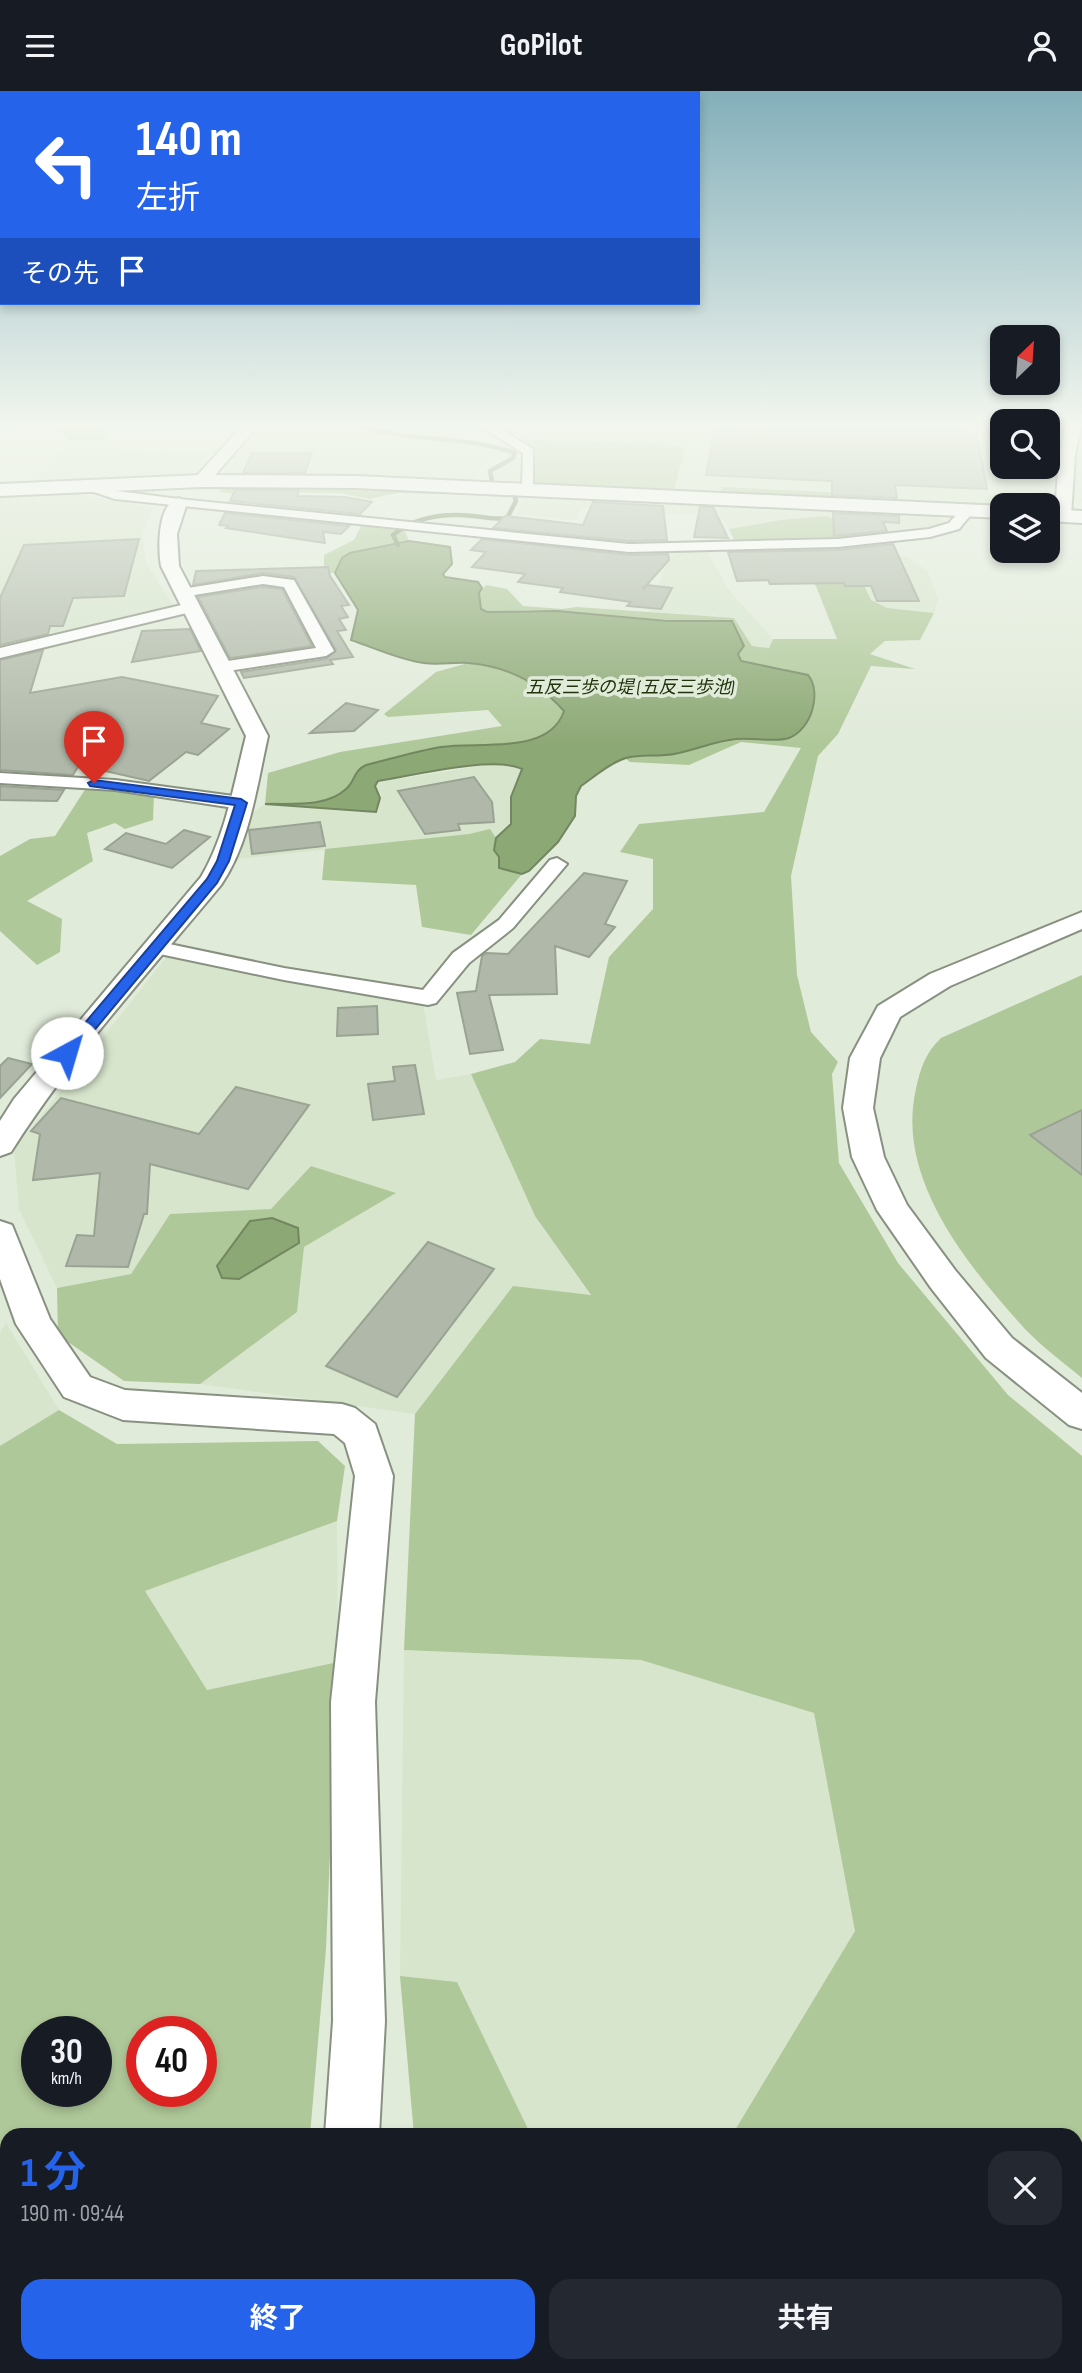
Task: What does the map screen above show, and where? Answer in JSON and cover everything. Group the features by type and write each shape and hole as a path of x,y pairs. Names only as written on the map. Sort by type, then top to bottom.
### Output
{"street":[{"path":"1,1137 212,880 223,861 241,803 257,736 170,566 166,544 168,532"},
{"path":"464,532 592,547 779,545 932,532"},
{"path":"0,653 263,580 289,583 326,651 221,667"},
{"path":"0,778 115,785 241,803"},
{"path":"155,947 284,974 428,998 461,958 506,924 556,864"},
{"path":"1082,920 940,980 888,1012 865,1058 858,1108 868,1157 893,1210 943,1279 999,1347 1082,1414"},
{"path":"0,1233 34,1324 77,1387 123,1405 342,1419 362,1435 373,1476 353,1702 359,2021 352,2128"}],"shaded area":[{"path":"0,532 143,532 146,563 176,609 0,644"},
{"path":"358,532 406,532 409,541 342,558 335,573 324,573 324,555 354,540"},
{"path":"731,532 875,532 878,535 828,540 736,544"},
{"path":"862,532 897,532 878,535"},
{"path":"707,550 728,589 773,639 770,648 752,646 716,615 687,617 648,613 671,551"},
{"path":"854,556 907,556 928,572 938,600 934,613 887,608 871,600"},
{"path":"853,561 871,600 887,608 934,613 920,640 885,641 870,654 915,669 871,666 838,734 818,756 791,876 797,975 811,1032 838,1062 832,1074 839,1163 898,1263 1008,1395 1082,1456 1082,2128 736,2128 855,1931 814,1713 641,1660 404,1650 415,1414 513,1286 591,1295 535,1216 471,1074 515,1062 540,1039 590,1044 609,957 653,909 653,859 620,852 639,824 764,812 801,748 741,742 689,765 630,762 625,758 674,754 724,740 752,737 780,740 786,669 741,661 738,654 744,645 732,621 667,621 529,610 487,612 481,609 479,593 486,585 507,589 523,606 734,618 752,646 769,648 773,639 837,639 816,586 798,567"},
{"path":"468,663 509,673 543,691 564,711 556,726 528,741 441,747 367,765 357,772 346,789 318,802 265,804 268,773 340,752 502,726 488,710 388,717 384,714 436,672"},
{"path":"494,764 523,769 511,797 511,824 496,838 490,829 469,834 238,859 250,814 265,804 376,812 380,798 375,786 378,782"},
{"path":"86,788 154,794 153,820 125,829 115,823 87,833 93,861 27,901 62,919 60,952 37,965 0,931 0,856 30,839 55,836"},
{"path":"490,829 496,838 494,850 499,857 499,868 522,874 471,935 422,927 416,885 322,880 325,849 469,834"},
{"path":"168,955 321,989 423,1003 436,1080 471,1074 535,1216 591,1296 513,1286 415,1414 200,1384 297,1312 304,1247 395,1194 311,1166 271,1209 170,1214 131,1274 57,1288 19,1209 14,1150"},
{"path":"1082,975 1082,1378 1025,1329 960,1250 926,1188 916,1156 912,1123 916,1089 922,1068 931,1049 941,1038"},
{"path":"311,1166 396,1193 304,1247 297,1312 200,1384 124,1381 58,1335 57,1288 131,1274 170,1214 271,1209"},
{"path":"6,1323 59,1410 0,1446 0,1333"},
{"path":"59,1410 117,1444 318,1441 345,1466 337,1521 145,1591 207,1690 338,1662 326,1949 311,2128 0,2128 0,1446"},
{"path":"337,1521 338,1662 207,1690 145,1591"},
{"path":"404,1650 641,1660 814,1713 855,1931 736,2128 528,2128 457,1982 400,1976"},
{"path":"400,1976 457,1982 528,2128 413,2128"}],"water":[{"name":"五反三歩の堤 (五反三歩池)","path":"409,541 450,547 452,564 443,574 445,577 478,582 482,588 479,593 481,609 487,612 557,611 667,621 732,621 744,646 738,654 741,661 808,675 814,691 809,719 804,727 789,738 728,740 674,754 632,757 614,763 581,786 576,796 575,816 558,842 529,871 522,874 499,868 499,857 494,850 496,838 511,824 511,797 522,769 509,765 473,765 378,781 375,786 380,798 376,812 265,804 307,803 328,799 346,789 359,770 366,765 413,753 441,747 528,741 544,735 556,725 564,711 533,684 496,668 468,663 424,663 397,657 351,640 358,610 335,573 342,558 350,553"},
{"path":"272,1218 298,1228 299,1243 239,1279 222,1278 217,1266 250,1221"}],"building":[{"path":"256,532 323,532 325,543"},
{"path":"540,532 666,532 667,540 629,541"},
{"path":"695,532 725,532 728,538 694,537"},
{"path":"834,532 871,532 834,536"},
{"path":"139,539 124,596 73,598 63,626 50,626 48,634 0,645 0,598 24,545"},
{"path":"482,539 629,555 668,554 669,560 643,589 647,585 672,588 661,609 627,606 631,602 560,592 563,588 518,582 525,574 472,567 486,552 471,550"},
{"path":"893,544 919,601 877,601 871,586 845,586 844,583 770,584 768,580 737,581 728,552 838,550"},
{"path":"328,567 330,576 349,605 341,606 348,617 339,619 346,630 337,631 353,657 330,660 333,664 244,678 241,672 326,659 336,650 294,577 263,573 193,585 196,571"},
{"path":"263,587 282,589 312,646 230,658 198,597"},
{"path":"190,629 201,651 132,662 142,631"},
{"path":"43,650 30,693 122,677 218,696 201,723 229,729 198,755 186,752 149,781 79,765 73,775 0,770 0,660"},
{"path":"346,703 378,710 354,731 310,733"},
{"path":"474,777 492,802 494,822 458,824 460,830 425,834 398,791"},
{"path":"0,786 64,790 57,801 0,800"},
{"path":"320,822 325,846 252,854 249,830"},
{"path":"184,830 210,837 172,868 105,849 126,833 166,844"},
{"path":"584,873 627,881 605,924 615,927 589,957 555,946 557,994 489,995 503,1050 470,1054 457,993 476,991 482,956 486,953 508,954"},
{"path":"377,1006 378,1034 337,1036 338,1008"},
{"path":"8,1058 32,1064 0,1098 0,1066"},
{"path":"415,1065 424,1114 373,1120 368,1084 395,1081 393,1067"},
{"path":"236,1087 309,1105 248,1189 150,1164 147,1214 144,1214 128,1267 66,1266 77,1235 94,1236 100,1173 33,1180 40,1134 31,1131 61,1098 199,1134"},
{"path":"1082,1110 1082,1175 1030,1135"},
{"path":"428,1242 494,1269 397,1397 326,1366"}],"waterway":[{"path":"397,532 393,535 398,545"}],"route":[{"path":"67,1053 212,880 223,861 241,803 94,783"}]}
